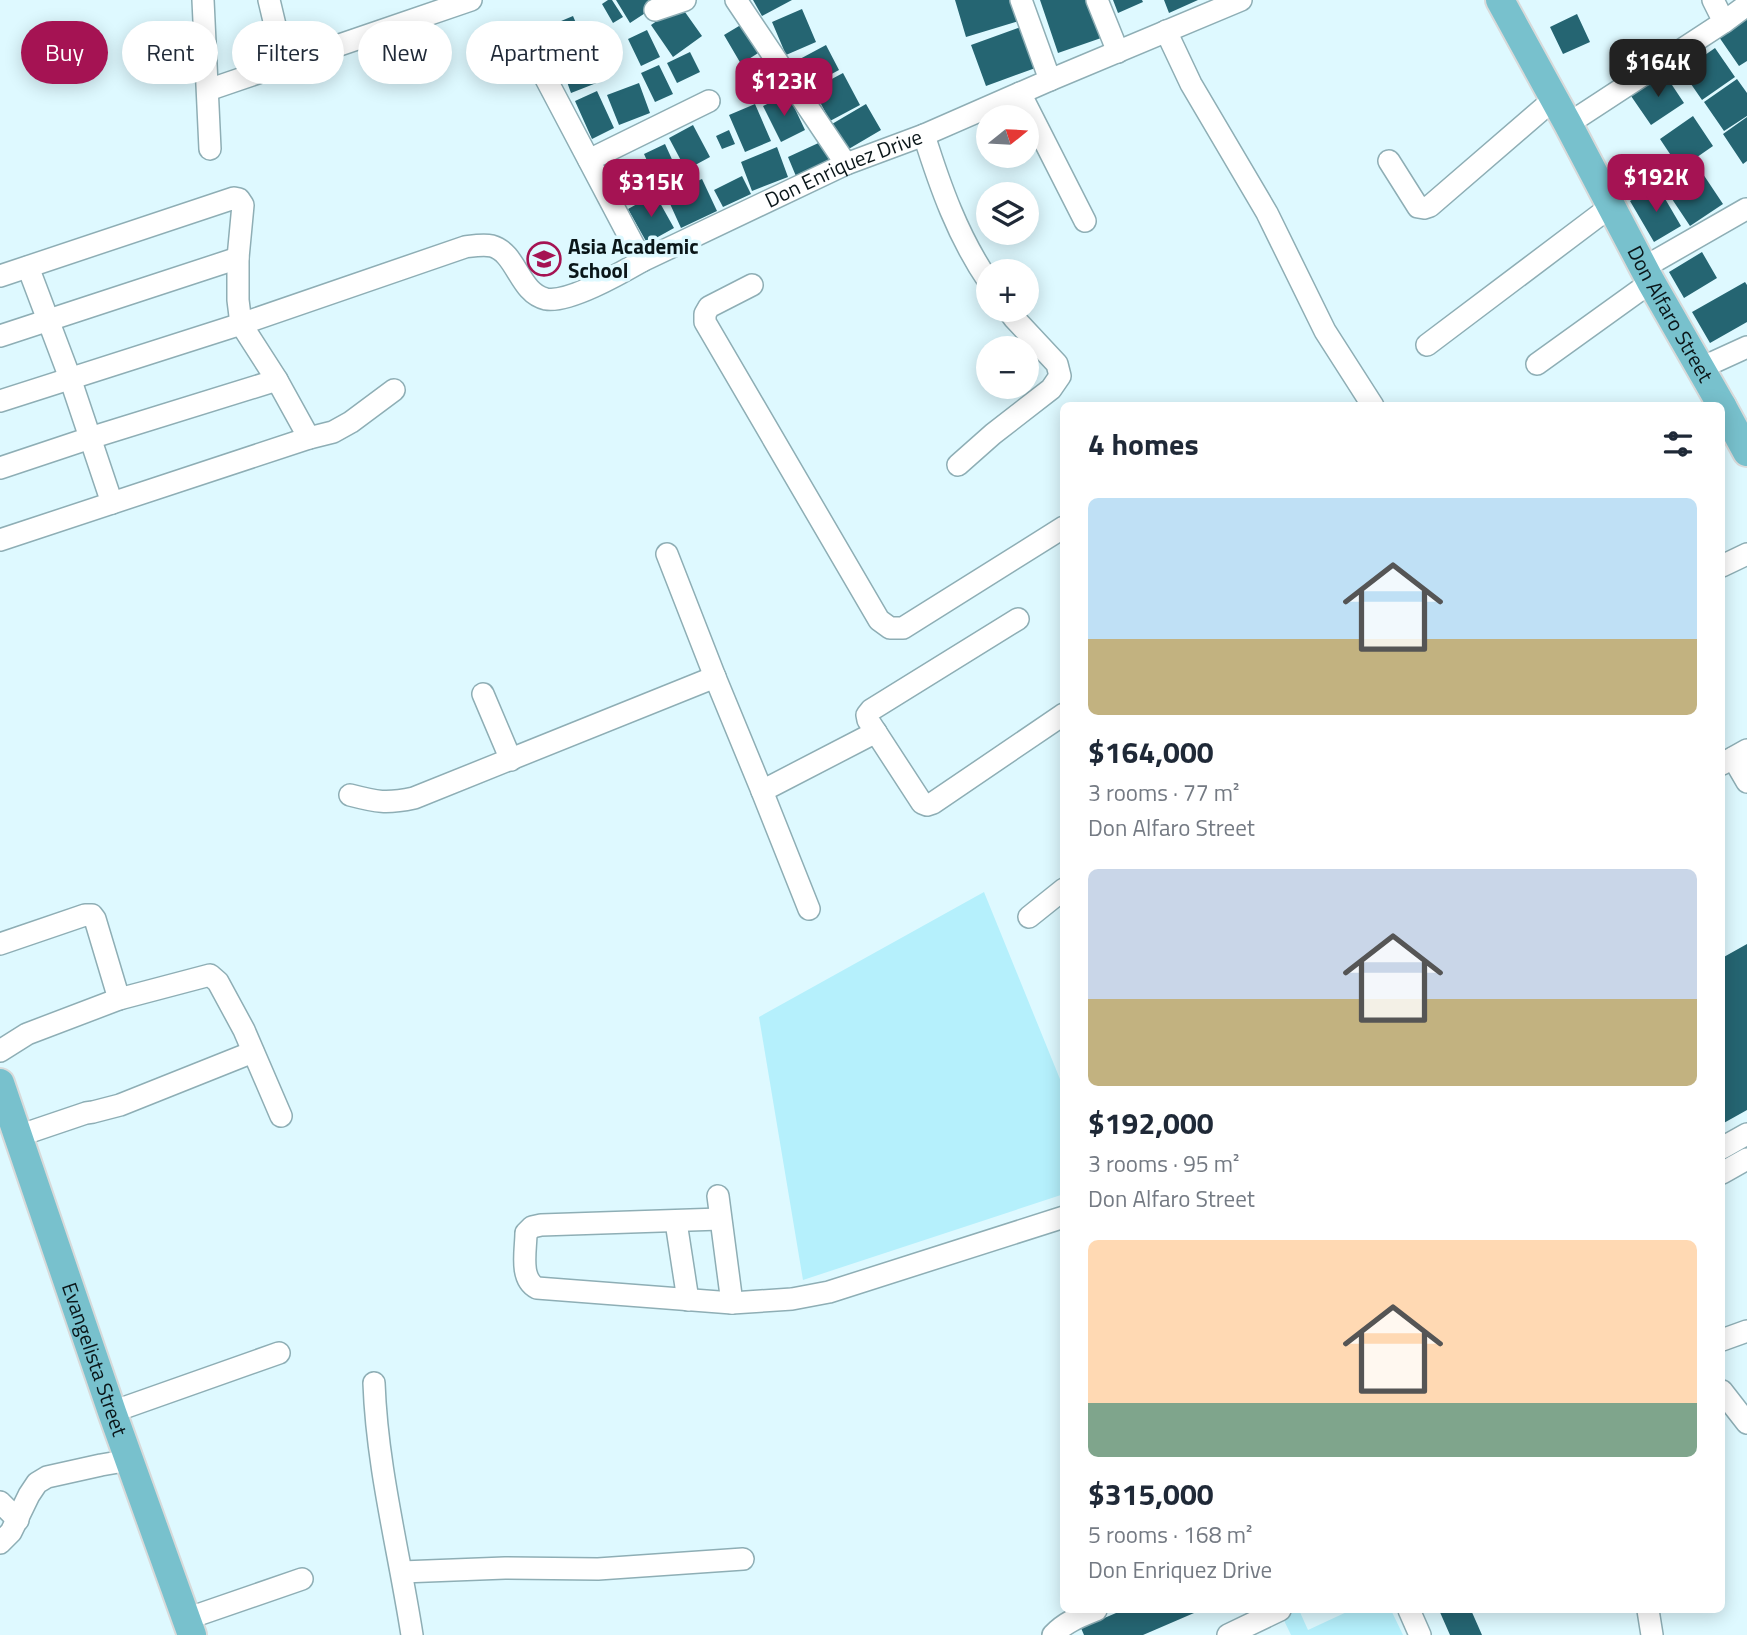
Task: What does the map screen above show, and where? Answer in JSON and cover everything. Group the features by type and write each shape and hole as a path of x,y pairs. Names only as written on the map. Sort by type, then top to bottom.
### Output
{"main road":[{"name":"Don Alfaro Street","path":"1500,0 1647,275 1720,402"},
{"name":"Don Alfaro Street","path":"1725,412 1747,452"},
{"name":"Evangelista Street","path":"0,1083 112,1412 189,1627"}],"street":[{"path":"203,0 211,149"},
{"path":"269,0 274,21"},
{"path":"344,43 471,0"},
{"path":"655,10 685,0"},
{"path":"736,0 845,164"},
{"path":"1021,0 1050,80"},
{"path":"1097,0 1118,52"},
{"path":"1713,0 1724,22"},
{"name":"Don Enriquez Drive","path":"241,324 465,247 481,245 494,247 506,256 532,292 545,299 574,294 845,164 924,135 1228,3"},
{"path":"1568,124 1747,5"},
{"path":"1166,31 1191,84 1272,223 1325,331 1370,402"},
{"path":"208,90 232,81"},
{"path":"549,84 642,261"},
{"path":"1020,93 1085,220"},
{"path":"1389,162 1418,207 1430,206 1554,99"},
{"path":"589,160 709,101"},
{"path":"924,135 944,197 976,263"},
{"path":"0,276 234,198 239,199 243,205 238,258 241,324 277,380 309,438"},
{"path":"1427,345 1611,208"},
{"path":"1537,363 1647,275 1746,209"},
{"path":"0,336 238,258"},
{"path":"28,267 70,378 112,503"},
{"path":"752,285 709,307 705,322 879,620 891,628 903,628 1060,530"},
{"path":"958,466 993,434 1051,389 1060,376 1057,364 1019,322"},
{"path":"0,401 241,324"},
{"path":"1701,368 1747,347"},
{"path":"0,468 277,380"},
{"path":"0,540 333,432 394,390"},
{"path":"667,554 809,909"},
{"path":"1725,565 1747,554"},
{"path":"1018,618 871,710 867,715 868,720 922,803 927,805 1060,717"},
{"path":"350,795 378,802 414,798 715,677"},
{"path":"484,694 511,760"},
{"path":"762,791 876,732"},
{"path":"1734,757 1747,782"},
{"path":"1029,917 1060,892"},
{"path":"0,944 85,915 92,915 119,999"},
{"path":"0,1051 27,1034 119,999 210,975 219,982 281,1116"},
{"path":"18,1136 86,1113 120,1105 253,1052"},
{"path":"1725,1146 1747,1134"},
{"path":"1725,1171 1747,1159"},
{"path":"718,1196 732,1303"},
{"path":"720,1219 532,1227 526,1233 526,1275 531,1285 537,1288 732,1303 792,1299 830,1292 1060,1218"},
{"path":"676,1222 688,1300"},
{"path":"1725,1339 1747,1331"},
{"path":"112,1412 279,1353"},
{"path":"374,1383 380,1457 412,1635"},
{"path":"1725,1395 1747,1423"},
{"path":"0,1543 12,1532 29,1494 37,1483 47,1477 130,1460"},
{"path":"0,1502 18,1520"},
{"path":"402,1572 505,1568 598,1569 743,1559"},
{"path":"189,1627 302,1579"},
{"path":"1053,1635 1059,1628 1090,1613"},
{"path":"1228,1635 1274,1613"},
{"path":"1410,1613 1420,1635"},
{"path":"1648,1613 1652,1635"}],"shaded area":[{"path":"984,892 1060,1079 1060,1195 803,1280 759,1017"},
{"path":"1280,1613 1300,1613 1308,1630 1345,1613 1392,1613 1403,1635 1291,1635"}],"building":[{"path":"612,0 623,17 612,21 602,4"},
{"path":"616,0 657,0 659,4 630,23"},
{"path":"753,0 792,0 762,16"},
{"path":"955,0 1016,0 1022,20 966,37"},
{"path":"1040,0 1092,0 1104,37 1058,53"},
{"path":"1113,0 1142,0 1143,2 1118,13"},
{"path":"1164,0 1198,0 1169,13"},
{"path":"680,5 702,36 673,57 651,25"},
{"path":"802,9 816,42 786,55 772,22"},
{"path":"1577,14 1590,42 1563,54 1550,27"},
{"path":"573,16 575,21 561,21"},
{"path":"1747,18 1747,61 1739,66 1719,37"},
{"path":"749,20 766,48 741,64 724,35"},
{"path":"1026,25 1041,66 986,86 971,45"},
{"path":"647,30 660,57 641,66 628,39"},
{"path":"826,45 839,70 811,85 798,60"},
{"path":"1715,48 1735,77 1702,100 1682,71"},
{"path":"690,52 700,72 677,83 667,63"},
{"path":"770,56 785,86 759,100 743,70"},
{"path":"659,65 673,94 655,102 641,73"},
{"path":"843,73 860,105 830,121 813,89"},
{"path":"1664,73 1684,103 1651,125 1631,96"},
{"path":"1737,79 1747,93 1747,116 1724,131 1704,102"},
{"path":"639,83 650,113 619,125 607,95"},
{"path":"568,84 594,84 571,93"},
{"path":"597,91 614,128 592,139 575,101"},
{"path":"788,94 805,130 781,142 763,106"},
{"path":"755,104 771,141 745,152 729,115"},
{"path":"866,104 881,130 847,150 832,124"},
{"path":"1693,116 1713,146 1680,169 1660,139"},
{"path":"1747,117 1747,161 1743,164 1723,134"},
{"path":"693,125 710,157 686,170 669,138"},
{"path":"729,130 735,144 722,149 716,136"},
{"path":"825,140 835,164 798,181 788,157"},
{"path":"665,144 680,177 659,187 644,154"},
{"path":"777,147 788,177 752,191 741,162"},
{"path":"1703,174 1723,204 1690,226 1670,196"},
{"path":"742,176 751,194 723,207 714,190"},
{"path":"702,179 717,211 681,228 666,195"},
{"path":"1657,185 1681,226 1654,242 1630,201"},
{"path":"655,194 674,228 647,243 628,209"},
{"path":"1702,252 1717,278 1684,298 1669,272"},
{"path":"1745,282 1747,322 1710,343 1692,312"},
{"path":"1747,944 1747,1110 1725,1122 1725,956"},
{"path":"1116,1613 1194,1613 1143,1635 1084,1635 1081,1628"},
{"path":"1440,1613 1472,1613 1482,1635 1450,1635"}],"place":[{"name":"Asia Academic School","path":"544,259"}]}
